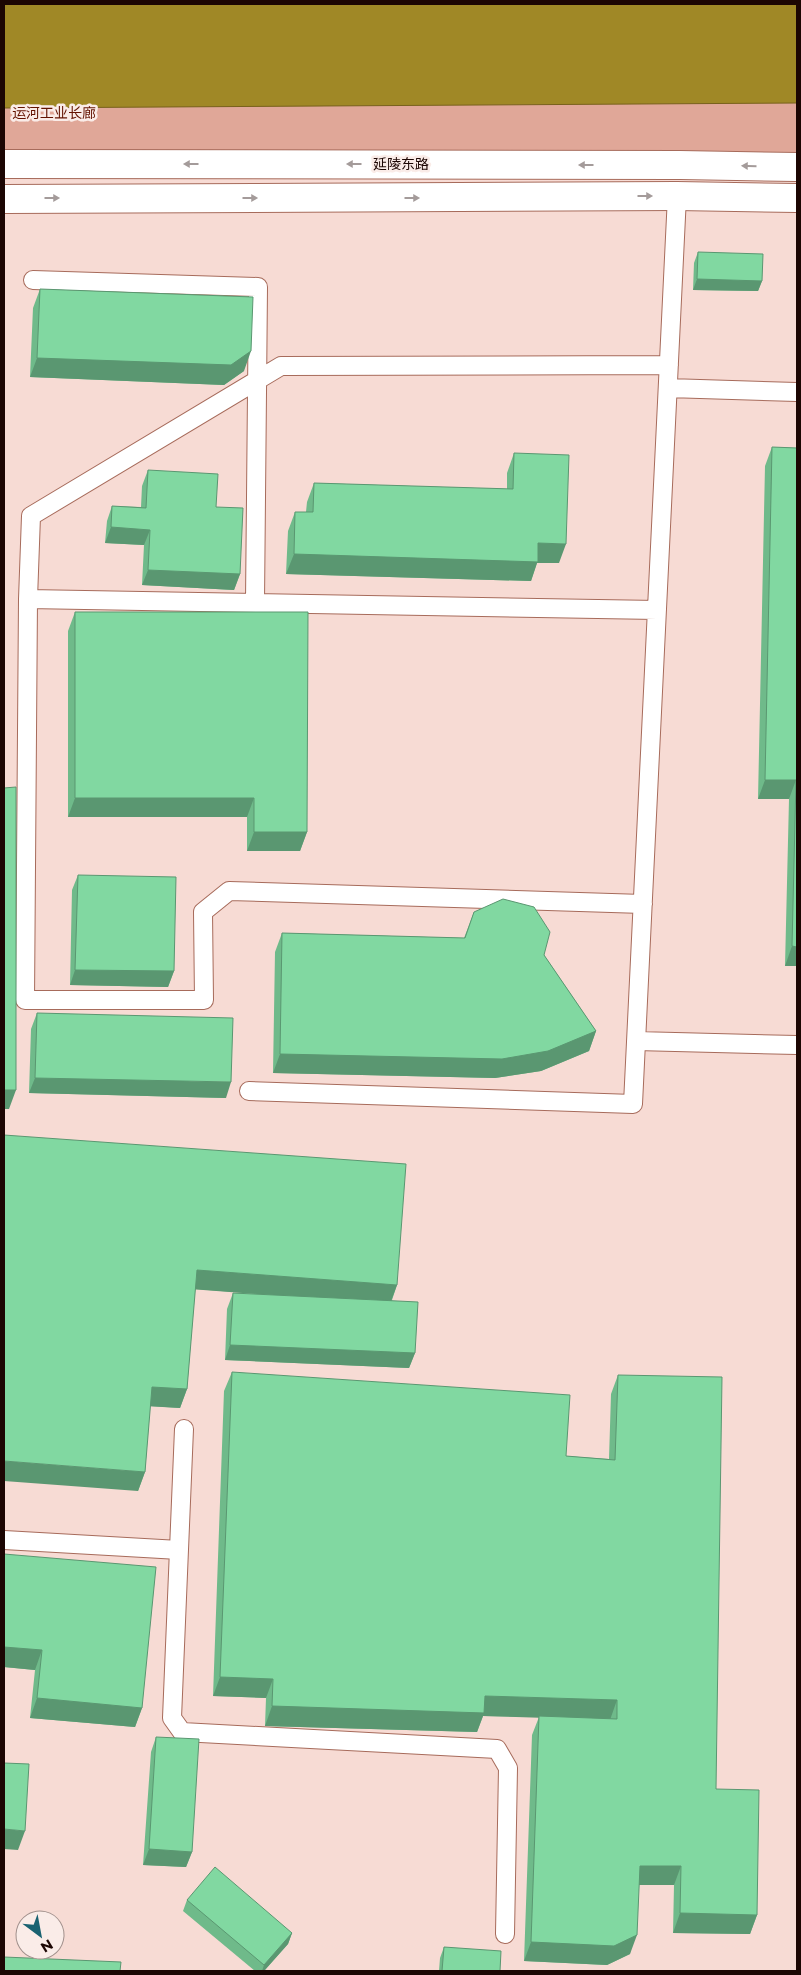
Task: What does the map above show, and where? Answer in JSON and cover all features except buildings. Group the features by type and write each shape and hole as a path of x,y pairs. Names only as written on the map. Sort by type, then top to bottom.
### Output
{"main road":[{"name":"延陵东路","path":"4,164 680,165 797,167"},
{"path":"4,199 678,196 797,198"}],"lane":[{"path":"249,1091 633,1104 678,196"},
{"path":"33,280 258,287 255,602"},
{"path":"643,904 229,891 203,912 204,1000 25,1000 28,598 31,516 281,366 669,365"},
{"path":"668,388 797,392"},
{"path":"28,598 657,610"},
{"path":"636,1041 797,1045"},
{"path":"184,1428 172,1718 182,1732 497,1749 508,1768 505,1934"},
{"path":"4,1540 179,1550"}],"green space":[{"name":"运河工业长廊","path":"4,74 797,89 797,154 4,151"}],"shaded area":[{"path":"4,4 797,4 797,103 4,108"}]}
